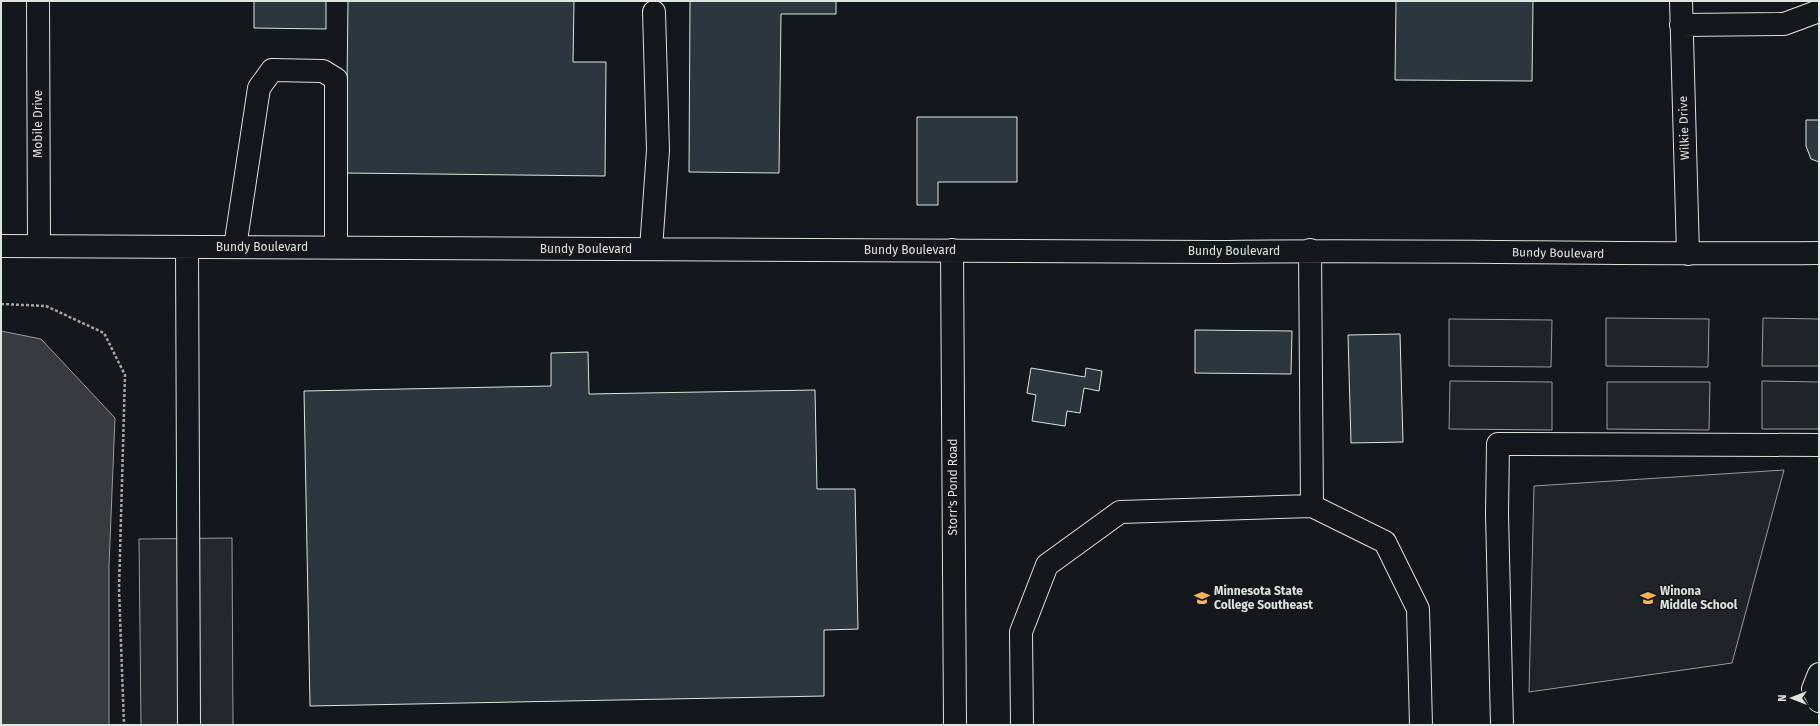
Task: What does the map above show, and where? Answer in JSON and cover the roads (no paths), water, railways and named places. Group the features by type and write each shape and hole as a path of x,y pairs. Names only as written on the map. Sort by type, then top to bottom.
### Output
{"street":[{"name":"Mobile Drive","path":"38,1 38,246"},
{"name":"Wilkie Drive","path":"1681,1 1688,254"},
{"path":"1682,25 1784,24 1819,11"},
{"path":"650,249 658,150 654,12"},
{"path":"235,247 259,88 272,70 323,71 336,79 336,247"},
{"name":"Bundy Boulevard","path":"1,246 1215,252 1310,250 1688,254 1819,253"},
{"path":"187,247 189,725"},
{"name":"Storr's Pond Road","path":"952,250 955,725"},
{"path":"1310,250 1312,506"},
{"path":"1502,725 1498,444 1819,445"},
{"path":"1022,725 1021,632 1047,565 1120,512 1312,506 1386,542 1418,609 1421,725"},
{"path":"1819,674 1812,689 1819,700"}],"place":[{"name":"Minnesota State College Southeast","path":"1202,598"},
{"name":"Winona Middle School","path":"1648,598"}]}
